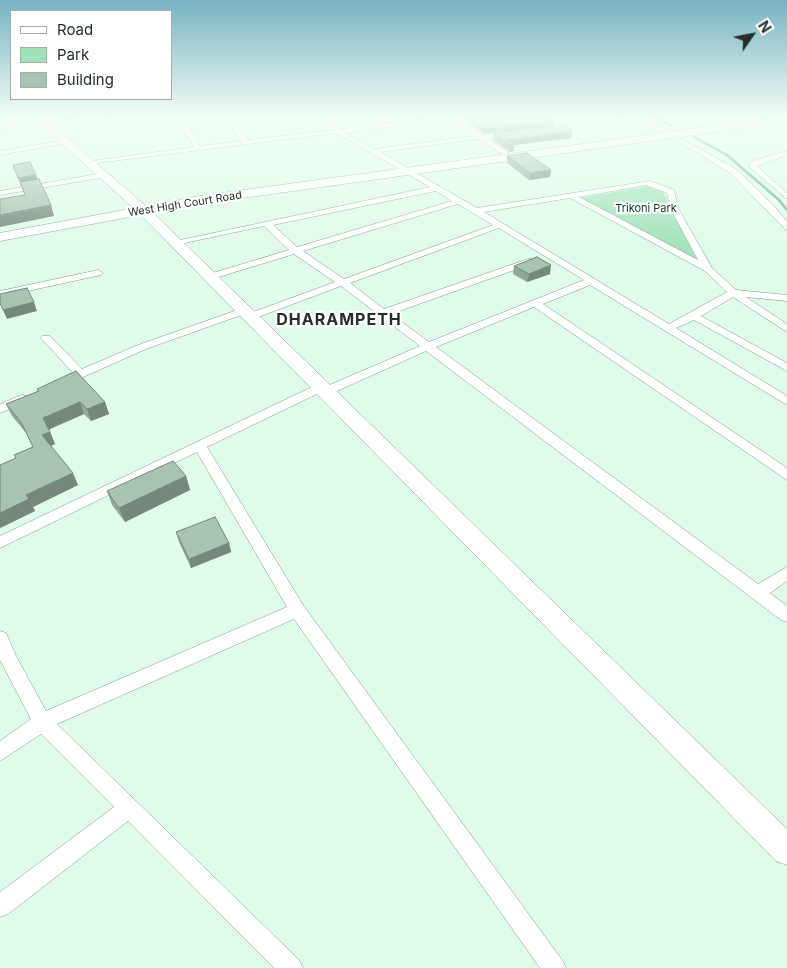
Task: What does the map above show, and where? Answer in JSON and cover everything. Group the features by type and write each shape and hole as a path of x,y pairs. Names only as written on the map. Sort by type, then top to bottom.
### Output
{"main road":[{"name":"West High Court Road","path":"407,170 455,162"},
{"name":"West High Court Road","path":"0,232 140,207 465,162"},
{"name":"West High Court Road","path":"0,237 140,207"}],"street":[{"path":"88,162 140,207 209,278 787,850"},
{"path":"393,162 477,211 787,401"},
{"path":"718,162 733,171 776,213 787,228"},
{"path":"758,162 752,166 787,197"},
{"path":"0,193 103,175"},
{"path":"477,211 647,183 671,192 674,208 708,269"},
{"path":"175,242 438,188"},
{"path":"572,196 708,269 733,293 787,329"},
{"path":"209,278 460,201"},
{"path":"776,213 787,214"},
{"path":"267,224 296,251 428,346 759,592 787,615"},
{"path":"53,386 142,347 343,283 500,225"},
{"path":"383,313 548,255"},
{"path":"0,294 98,273"},
{"path":"0,542 322,390 591,281"},
{"path":"668,328 694,316 733,293 787,298"},
{"path":"535,303 787,475"},
{"path":"694,316 787,368"},
{"path":"46,338 80,374"},
{"path":"0,409 36,393"},
{"path":"200,446 297,610 554,968"},
{"path":"759,592 787,572"},
{"path":"0,752 42,722 297,610"},
{"path":"0,638 9,661 42,722 291,968"},
{"path":"0,906 129,808"}],"green space":[{"name":"Trikoni Park","path":"647,186 663,192 699,264 581,198"}],"building":[{"path":"30,162 36,175 18,178 13,165"},
{"path":"515,162 540,162 551,170 530,173"},
{"path":"39,179 51,205 0,215 0,199 25,195 20,182"},
{"path":"537,257 551,265 529,274 514,266"},
{"path":"27,288 34,302 3,310 0,303 0,294"},
{"path":"76,371 105,402 87,409 80,402 43,418 50,432 42,435 73,473 26,495 29,499 0,513 0,465 16,458 14,455 33,447 21,422 6,404 39,391 37,389"},
{"path":"173,461 186,476 119,508 107,491"},
{"path":"215,517 229,543 189,559 176,532"}],"waterway":[{"path":"735,162 779,200 787,210"}],"district":[{"name":"DHARAMPETH","path":"339,320"}]}
